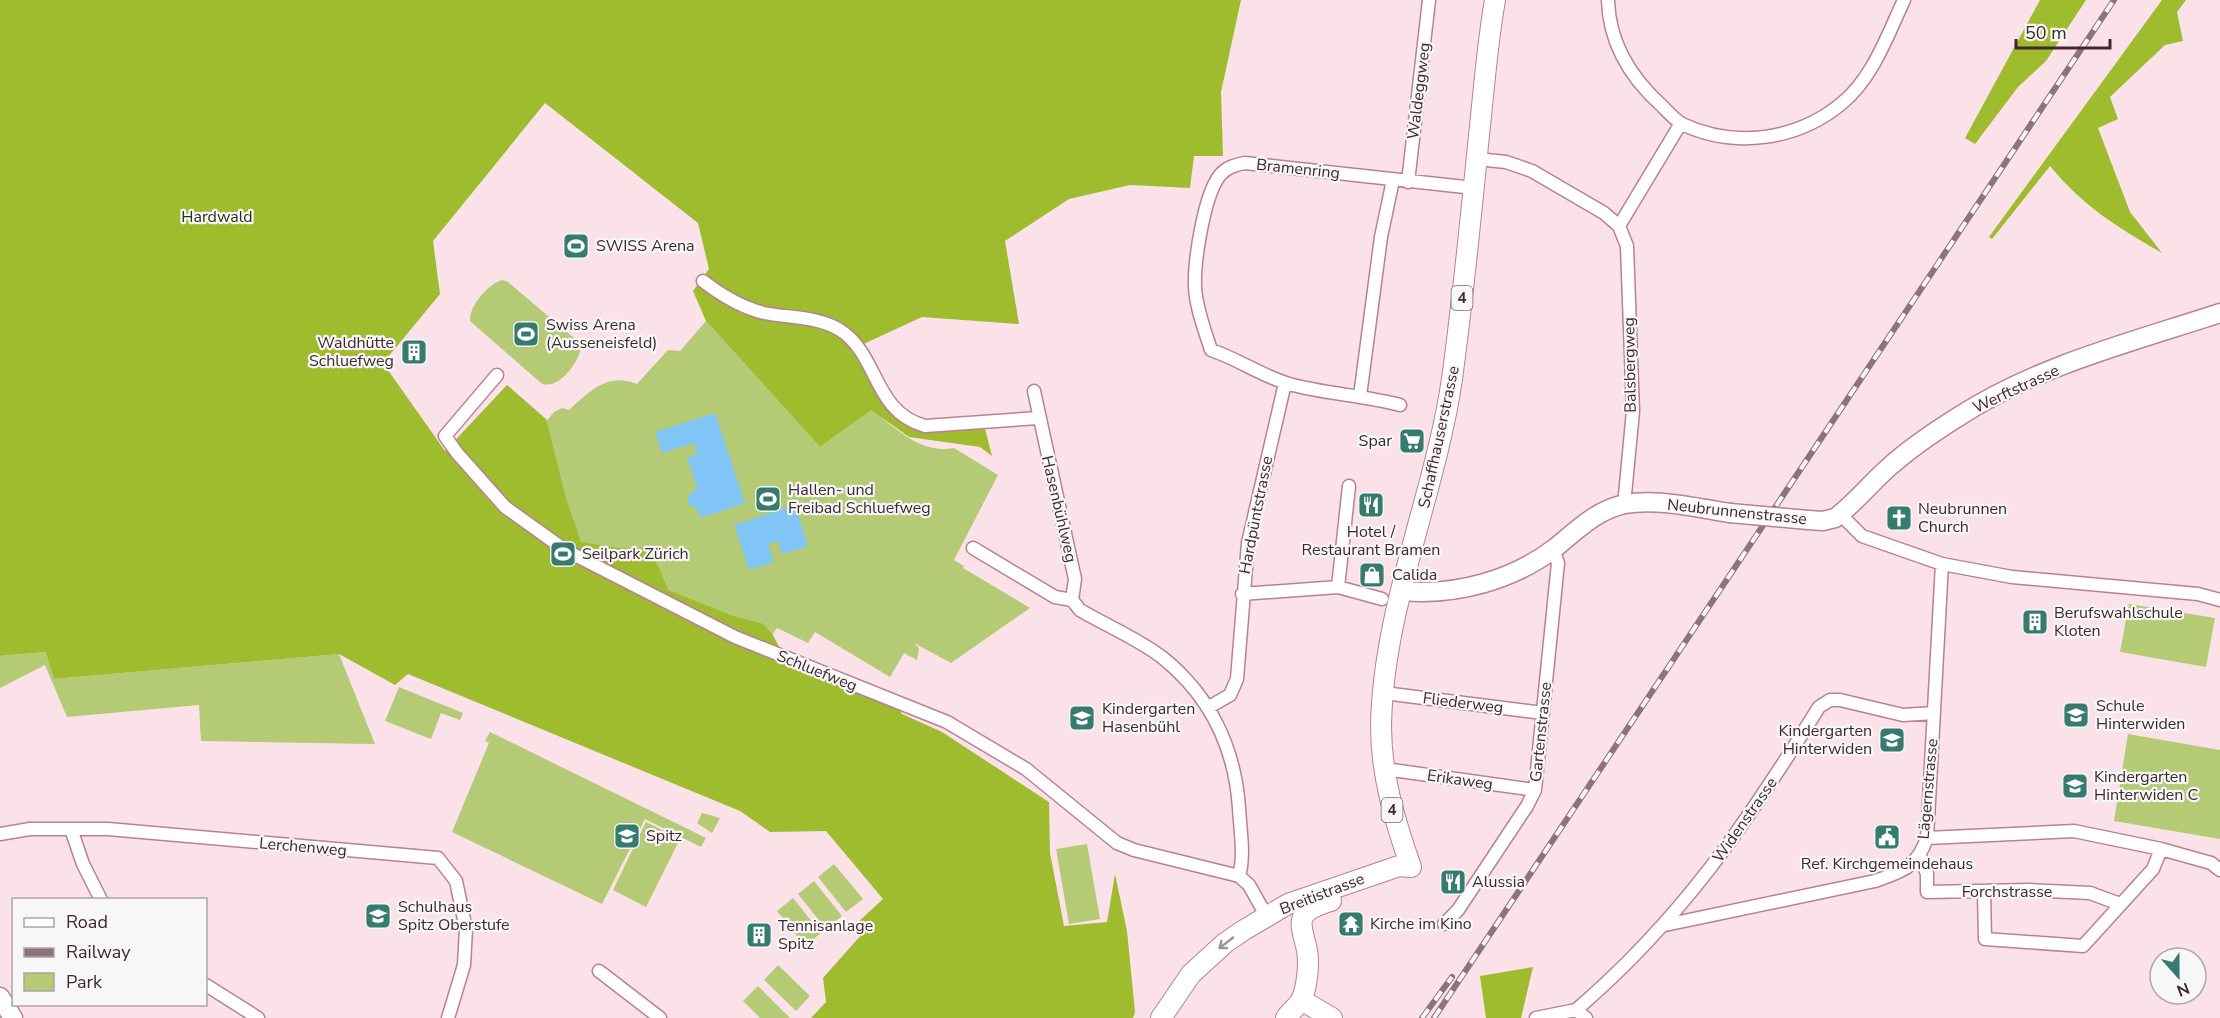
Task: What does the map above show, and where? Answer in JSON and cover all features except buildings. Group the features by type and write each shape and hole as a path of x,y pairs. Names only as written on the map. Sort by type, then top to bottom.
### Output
{"main road":[{"name":"Schaffhauserstrasse","path":"1411,867 1396,826 1384,769 1381,727 1384,693 1390,647 1446,418 1495,0"},
{"name":"Breitistrasse","path":"1161,1018 1191,974 1225,943 1266,917 1288,904 1399,866 1411,867 1403,879 1309,909 1302,923 1302,938"},
{"path":"1266,917 1302,938 1308,963 1301,1000 1286,1018"},
{"path":"1301,1000 1332,1018"}],"street":[{"name":"Waldeggweg","path":"1408,182 1429,0"},
{"path":"1608,0 1613,34 1628,67 1653,98 1681,123 1722,135 1749,138 1787,133 1815,121 1843,102 1866,77 1904,0"},
{"path":"1477,159 1506,162 1532,171 1604,213 1619,226 1681,123"},
{"name":"Bramenring","path":"1400,405 1286,383 1211,350 1195,289 1197,242 1219,176 1231,166 1245,163 1474,188"},
{"path":"1360,396 1381,237 1393,180"},
{"name":"Balsbergweg","path":"1619,226 1627,246 1633,411 1624,504"},
{"path":"703,281 724,297 742,306 818,322 840,330 853,342 884,395 897,412 908,420 926,426 1038,418"},
{"name":"Werftstrasse","path":"1840,514 1890,466 1959,416 1995,396 2072,363 2220,314"},
{"name":"Schluefweg","path":"497,375 445,436 505,507 565,550 735,637 947,722 1026,769 1117,843 1134,850 1239,876"},
{"name":"Hardpüntstrasse","path":"1209,707 1230,695 1234,688 1248,543 1286,383"},
{"name":"Hasenbühlweg","path":"1034,391 1038,418 1075,579 1072,600"},
{"path":"1338,587 1349,486"},
{"name":"Neubrunnenstrasse","path":"1403,591 1452,590 1481,584 1528,566 1591,518 1624,504 1657,503 1808,520 1829,520 1840,514"},
{"path":"1840,514 1862,536 1942,564 2012,577 2198,594 2220,600"},
{"path":"973,548 1055,597 1072,600 1080,610 1162,657 1186,679 1209,707 1233,760 1242,867 1239,876 1249,885 1266,917"},
{"name":"Gartenstrasse","path":"1444,924 1458,910 1527,806 1535,790 1558,563 1553,549"},
{"name":"Lägernstrasse","path":"1665,925 1875,881 1899,872 1920,856 1927,838 1942,564"},
{"path":"1242,594 1338,587 1382,600"},
{"name":"Fliederweg","path":"1384,693 1543,713"},
{"name":"Widenstrasse","path":"1581,1014 1665,925 1708,874 1764,795 1819,707 1830,700 1840,700 1903,715 1934,713"},
{"name":"Erikaweg","path":"1384,769 1535,790"},
{"name":"Lerchenweg","path":"0,834 30,829 108,829 438,858 456,881 465,921 464,965 448,1018"},
{"path":"71,829 83,864 100,898"},
{"path":"1927,838 2074,831 2161,849 2211,863 2220,870"},
{"path":"1984,892 1985,939 2083,946 2153,869 2161,849"},
{"name":"Forchstrasse","path":"1920,856 1927,874 1927,892 2029,890 2090,893 2120,904"},
{"path":"599,970 660,1018"},
{"path":"207,987 258,1018"},
{"path":"0,997 13,1018"},
{"path":"1536,1018 1581,1014"}],"green space":[{"name":"Hardwald","path":"0,0 1241,0 1221,92 1223,156 1194,156 1190,188 1130,185 1069,199 1005,241 1019,324 922,317 857,347 897,417 984,425 992,456 980,447 909,437 871,410 820,447 706,321 693,291 709,269 698,223 545,103 433,241 440,294 383,363 445,451 507,385 546,419 565,495 581,542 618,548 642,548 658,565 668,590 733,616 763,624 773,635 787,662 898,708 902,714 942,732 1049,802 1050,853 1064,926 1107,922 1115,874 1127,931 1135,1012 1133,1018 811,1018 826,1002 823,978 862,934 856,924 883,899 826,831 770,832 740,811 408,674 395,685 339,654 54,679 46,652 0,656"},
{"path":"2040,0 2086,0 2046,61 2018,87 1975,144 1965,138"},
{"path":"2162,0 2186,0 2177,12 2183,41 2165,45 2110,97 2118,119 2098,128 2130,212 2162,253 2089,205 2050,166 1992,239 1989,237"},
{"name":"Swiss Arena (Ausseneisfeld)","path":"502,280 508,282 581,344 578,358 568,372 555,383 548,385 541,383 470,321 480,296"},
{"name":"Hallen- und Freibad Schluefweg","path":"706,321 820,447 871,409 899,432 920,444 931,448 954,448 998,475 954,560 964,566 963,568 1030,608 951,663 914,643 919,648 917,660 904,653 890,677 815,632 808,643 777,628 768,641 585,553 533,437 554,412 562,408 569,410 600,385 617,380 637,384 668,350 680,351"},
{"path":"2129,604 2215,618 2206,667 2120,652"},
{"path":"47,652 54,679 339,654 375,744 201,741 199,705 67,717 45,665 0,688 0,656"},
{"path":"399,687 463,713 460,720 441,713 431,739 385,721"},
{"path":"490,732 706,838 701,847 645,819 602,904 452,832 489,743 485,741"},
{"path":"2128,734 2220,750 2220,839 2114,821"},
{"path":"702,813 720,818 712,833 697,823"},
{"path":"646,822 680,839 646,907 613,890"},
{"path":"1087,844 1100,919 1069,924 1056,849"},
{"path":"834,864 863,899 846,912 818,877"},
{"path":"814,881 842,916 826,929 798,894"},
{"path":"793,898 821,933 805,946 777,911"},
{"path":"778,965 810,996 796,1011 764,980"},
{"path":"1533,967 1521,1018 1486,1018 1480,976"},
{"path":"758,986 790,1018 760,1018 743,1001"}],"water":[{"path":"715,413 745,503 701,518 698,510 688,503 688,497 697,487 687,457 697,454 694,443 662,453 655,432"},
{"path":"795,505 808,546 782,554 778,541 768,544 774,562 749,570 734,525"}],"railway":[{"path":"1434,1018 2114,0"},
{"path":"1422,1018 1452,977"}],"place":[{"name":"SWISS Arena","path":"576,246"},
{"name":"Swiss Arena (Ausseneisfeld)","path":"526,334"},
{"name":"Waldhütte Schluefweg","path":"414,352"},
{"name":"Spar","path":"1412,441"},
{"name":"Hallen- und Freibad Schluefweg","path":"768,499"},
{"name":"Hotel / Restaurant Bramen","path":"1371,505"},
{"name":"Neubrunnen Church","path":"1899,518"},
{"name":"Seilpark Zürich","path":"563,554"},
{"name":"Calida","path":"1372,575"},
{"name":"Berufswahlschule Kloten","path":"2035,622"},
{"name":"Schule Hinterwiden","path":"2076,715"},
{"name":"Kindergarten Hasenbühl","path":"1082,718"},
{"name":"Kindergarten Hinterwiden","path":"1892,740"},
{"name":"Kindergarten Hinterwiden C","path":"2075,786"},
{"name":"Spitz","path":"627,836"},
{"name":"Ref. Kirchgemeindehaus","path":"1887,837"},
{"name":"Alussia","path":"1453,882"},
{"name":"Schulhaus Spitz Oberstufe","path":"378,916"},
{"name":"Kirche im Kino","path":"1351,924"},
{"name":"Tennisanlage Spitz","path":"759,935"}]}
